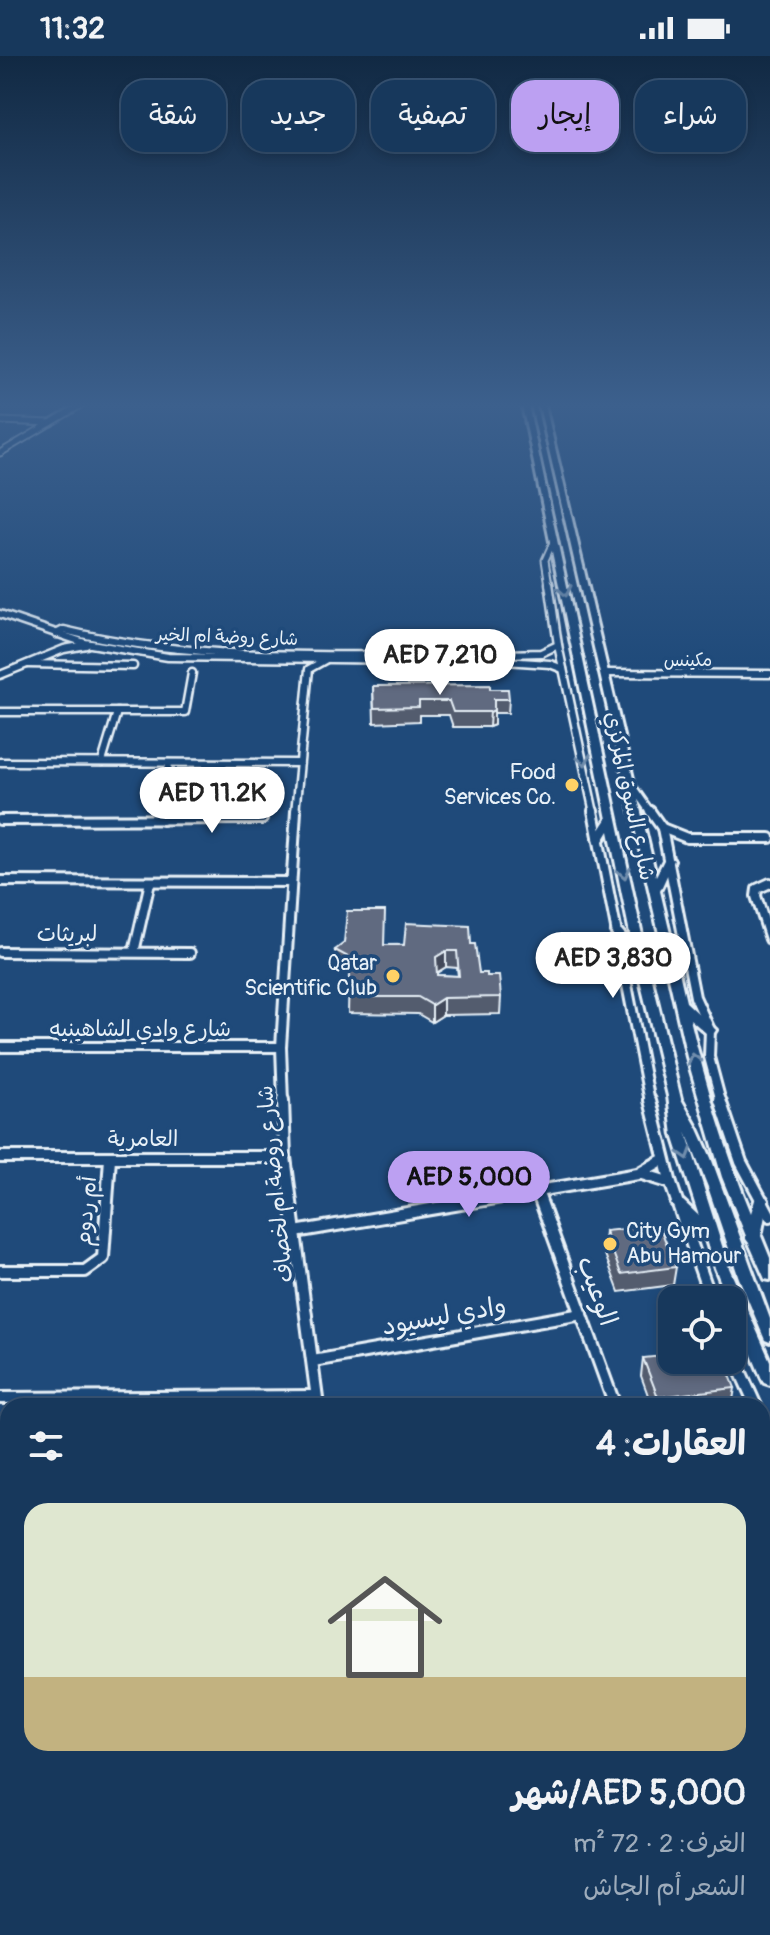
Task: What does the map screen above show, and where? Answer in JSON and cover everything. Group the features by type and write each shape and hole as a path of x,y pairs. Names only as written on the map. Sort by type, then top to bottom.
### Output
{"main road":[{"name":"شارع السوق المركزي","path":"544,493 680,1135 711,1237 770,1379"},
{"name":"شارع السوق المركزي","path":"563,493 680,1003 729,1177 770,1275"},
{"path":"599,839 612,819"},
{"path":"656,889 669,860"},
{"path":"617,932 642,963"},
{"path":"680,1003 710,1030"},
{"path":"674,1096 697,1136 731,1240 770,1336"},
{"path":"753,1239 761,1200"},
{"path":"678,1204 711,1237"}],"street":[{"name":"شارع السوق المركزي","path":"554,540 545,560 558,645 645,1082 671,1184 706,1286"},
{"path":"0,614 57,634"},
{"name":"شارع روضة ام الخير","path":"558,645 541,653 496,655 212,653 117,644 64,630 58,630 57,634 92,645 188,658 546,664 563,669"},
{"path":"64,649 71,643 69,638"},
{"name":"شارع روضة ام الخير","path":"0,675 64,649 92,645"},
{"path":"496,655 544,657 550,661 546,664"},
{"path":"293,660 308,671 314,664 325,660"},
{"name":"شارع روضة ام الخير","path":"28,664 133,666"},
{"name":"شارع روضة ام لخصاف","path":"308,671 289,882 281,1047 285,1157 317,1398"},
{"path":"0,712 185,712 192,673"},
{"name":"مكينس","path":"605,673 770,674"},
{"path":"102,762 117,712"},
{"path":"0,762 299,763"},
{"path":"162,820 169,763"},
{"name":"شارع السوق المركزي","path":"632,786 662,828 695,997 710,1030 712,1074 741,1162 770,1216"},
{"path":"0,820 262,819"},
{"path":"662,828 687,838 770,838"},
{"path":"666,848 687,838"},
{"path":"0,881 289,882"},
{"path":"134,952 150,882"},
{"path":"770,883 757,889 756,896 770,939"},
{"name":"لبريثات","path":"0,952 190,953"},
{"name":"شارع وادي الشاهينيه","path":"0,1047 281,1047"},
{"name":"العامرية","path":"0,1157 285,1157"},
{"name":"أم ردوم","path":"0,1271 85,1271 103,1258 110,1158"},
{"path":"295,1232 638,1174 664,1159"},
{"path":"638,1174 671,1184"},
{"name":"الوعيب","path":"537,1191 612,1398"},
{"name":"وادي ليسيود","path":"313,1361 582,1314"},
{"path":"742,1374 752,1398"}],"building":[{"path":"490,685 490,689 508,689 509,699 494,699 494,710 490,712 453,712 449,701 419,701 419,707 374,708 373,686"},
{"name":"Qatar Scientific Club","path":"347,911 385,911 384,945 404,945 406,923 470,926 471,944 475,944 479,973 499,976 501,997 443,998 432,1005 418,997 348,997 350,958 335,950 344,943","holes":["446,951 457,951 459,976 437,975 436,957"]},
{"path":"659,1225 676,1267 621,1274 605,1231"},
{"path":"658,1356 658,1374 730,1374 735,1388 658,1397 643,1358"}],"place":[{"name":"Food Services Co.","path":"572,785"},
{"name":"Qatar Scientific Club","path":"393,976"},
{"name":"City Gym Abu Hamour","path":"610,1244"}]}
